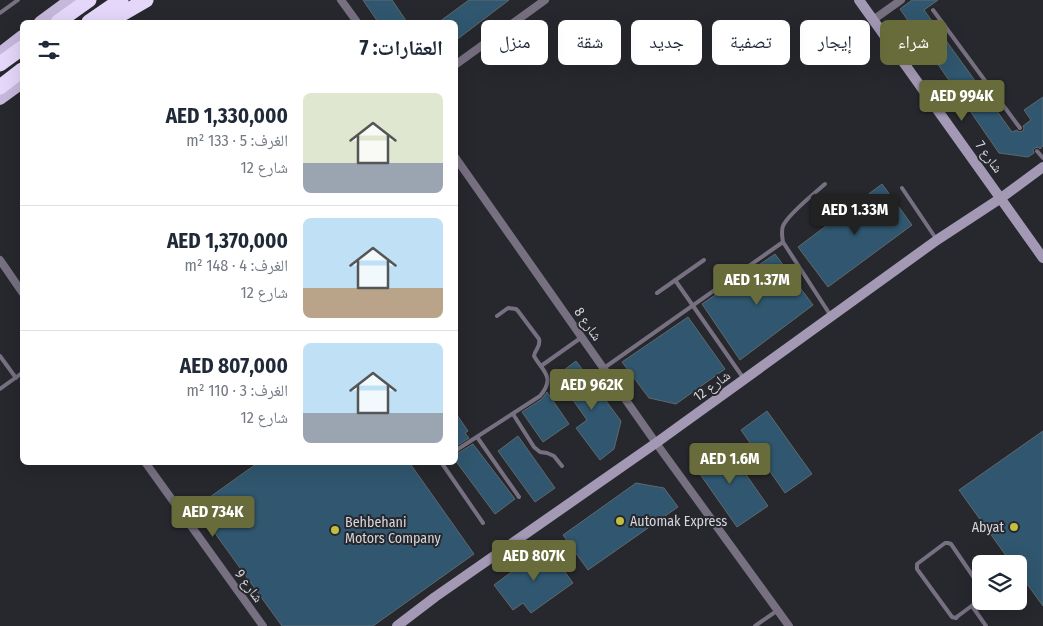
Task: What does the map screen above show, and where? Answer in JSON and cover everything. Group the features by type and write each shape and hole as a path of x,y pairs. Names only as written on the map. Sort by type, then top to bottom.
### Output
{"highway":[{"path":"61,20 89,0"},
{"path":"92,20 121,0"},
{"path":"111,20 146,0"},
{"path":"0,64 20,49"},
{"path":"0,87 20,72"}],"main road":[{"path":"43,20 70,0"},
{"path":"111,20 139,0"},
{"path":"0,52 20,37"},
{"path":"0,99 20,84"}],"street":[{"path":"341,0 356,20"},
{"path":"458,63 545,0"},
{"name":"شارع 7","path":"859,0 1043,258"},
{"path":"873,20 901,0"},
{"name":"شارع 8","path":"458,161 656,443 789,626"},
{"name":"شارع 12","path":"397,626 435,597 656,443 937,240 1001,198 1043,167"},
{"path":"0,260 20,289"},
{"name":"شارع 9","path":"147,465 263,626"}],"lane":[{"path":"0,13 18,0"},
{"path":"933,10 1020,128"},
{"path":"1037,151 1043,158"},
{"path":"825,184 788,217 783,226 782,234 783,242 831,316"},
{"path":"902,188 937,240"},
{"path":"604,368 783,242"},
{"path":"657,292 704,260"},
{"path":"675,280 744,379"},
{"path":"458,449 540,396 546,390 548,384 548,377 534,356 540,344 539,339 518,311 508,308 497,316"},
{"path":"541,366 582,337"},
{"path":"0,356 16,378"},
{"path":"0,389 20,375"},
{"path":"513,414 534,447 540,452 548,452 554,456 562,466"},
{"path":"477,437 519,497"},
{"path":"443,465 483,523"},
{"path":"972,575 951,544 948,543 917,564 917,569 952,616 956,618 972,606"},
{"path":"755,626 778,610"},
{"path":"975,610 986,626"}],"building":[{"path":"363,0 392,0 406,20 377,20"},
{"path":"469,0 509,0 458,39 458,20 442,20"},
{"path":"912,0 938,0 924,10 931,20 908,20 900,9"},
{"path":"947,42 1012,132 1017,130 1019,132 1023,131 1023,126 1031,120 1024,110 1043,97 1043,146 1040,149 1038,147 1035,148 1033,150 1034,153 1028,157 999,153 938,65 947,65"},
{"path":"882,184 912,225 828,287 798,247"},
{"path":"775,254 813,305 740,360 702,304"},
{"path":"688,317 725,369 676,404 649,398 622,362"},
{"path":"576,361 621,421 614,449 600,460 576,428 587,420 556,376"},
{"path":"547,392 569,424 543,442 522,412 542,399"},
{"path":"767,411 812,474 785,493 741,430"},
{"path":"458,416 468,431 465,433 469,438 458,445"},
{"name":"Abyat","path":"1043,431 1043,606 1027,584 1027,555 1006,555 959,490"},
{"path":"518,436 555,488 535,502 498,451"},
{"path":"724,443 768,506 737,527 693,464"},
{"path":"473,444 515,499 495,514 458,464 458,453"},
{"name":"Behbehani Motors Company","path":"255,465 411,465 474,554 373,626 282,626 196,507"},
{"name":"Automak Express","path":"636,483 664,488 678,507 588,570 563,535"},
{"path":"546,546 573,583 531,613 523,603 513,610 494,585"}],"place":[{"name":"Automak Express","path":"620,521"},
{"name":"Abyat","path":"1014,527"},
{"name":"Behbehani Motors Company","path":"335,530"}]}
